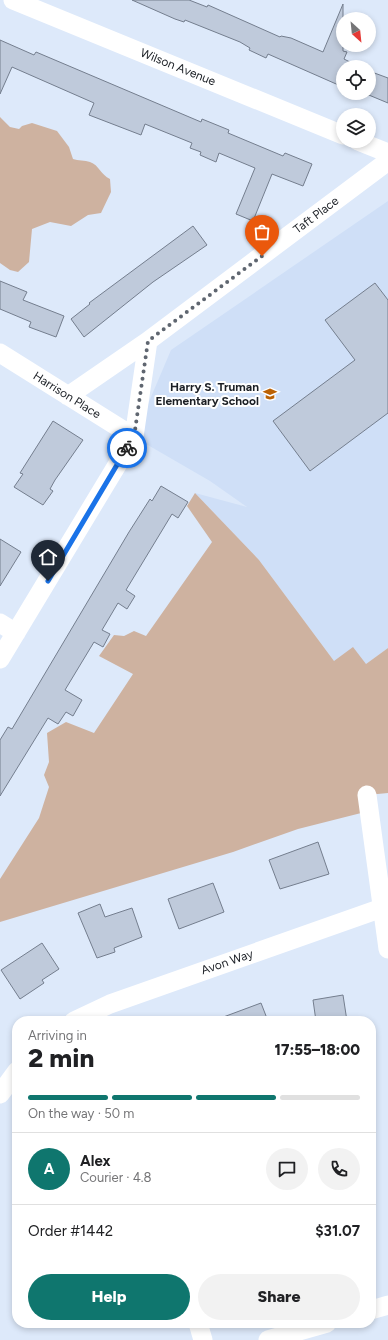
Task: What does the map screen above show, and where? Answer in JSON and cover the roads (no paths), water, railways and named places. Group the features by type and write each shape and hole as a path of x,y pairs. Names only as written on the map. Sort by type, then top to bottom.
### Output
{"street":[{"name":"Wilson Avenue","path":"14,0 336,132"},
{"path":"376,148 388,153"},
{"name":"Taft Place","path":"68,396 148,341 388,161"},
{"path":"0,659 134,437 148,341"},
{"name":"Harrison Place","path":"0,353 134,437"},
{"path":"0,623 16,633"},
{"path":"367,795 388,949"},
{"name":"Avon Way","path":"85,1016 110,1004 382,908"},
{"path":"0,1094 12,1078"},
{"path":"376,1309 388,1305"},
{"path":"199,1328 203,1340"},
{"path":"268,1340 309,1328"}],"place":[{"name":"Harry S. Truman Elementary School","path":"270,394"}]}
